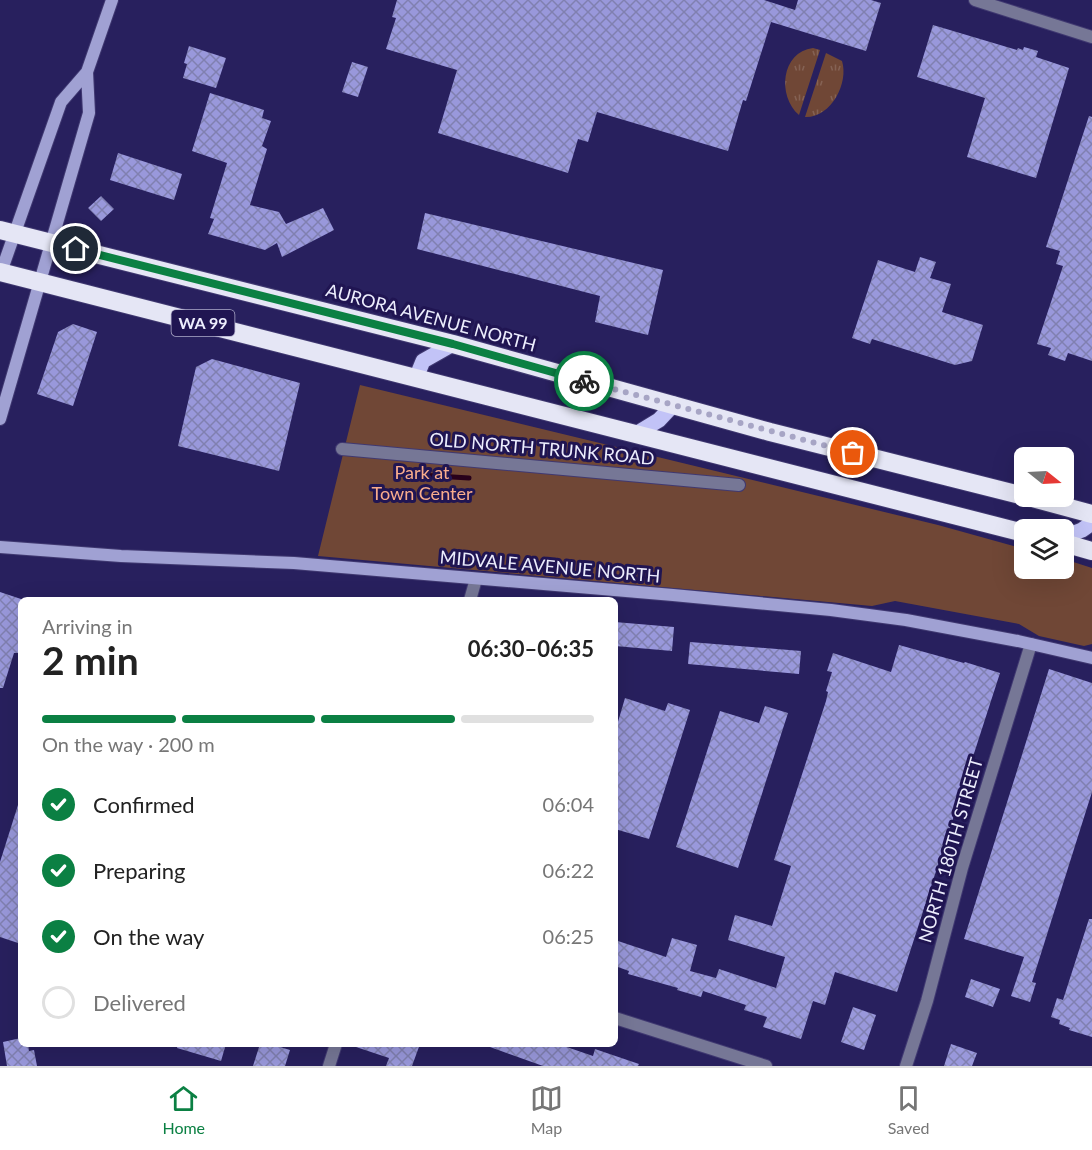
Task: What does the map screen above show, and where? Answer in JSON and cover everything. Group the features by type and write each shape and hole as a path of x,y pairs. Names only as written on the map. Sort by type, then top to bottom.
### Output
{"highway":[{"name":"AURORA AVENUE NORTH","path":"8,232 453,344 758,429 1014,493"},
{"name":"WA 99","path":"0,273 1014,530"},
{"name":"AURORA AVENUE NORTH","path":"1068,507 1092,513"},
{"path":"1074,546 1092,551"}],"main road":[{"path":"416,378 423,361 453,344"},
{"path":"636,434 659,420 674,404"},
{"path":"1074,533 1092,523"}],"street":[{"path":"0,273 8,232 61,102 87,72 112,0"},
{"path":"975,0 1092,37"},
{"path":"0,419 89,113 87,72"},
{"name":"OLD NORTH TRUNK ROAD","path":"342,449 739,485"},
{"name":"MIDVALE AVENUE NORTH","path":"0,547 121,556 294,563 673,595 870,615 1031,644 1092,658"},
{"path":"471,597 476,579"},
{"name":"NORTH 180TH STREET","path":"906,1066 927,1001 962,868 1031,644"},
{"path":"618,1019 766,1066"},
{"path":"329,1066 335,1047"}],"green space":[{"path":"813,48 820,50 799,115 787,97 786,76 794,57 802,51"},
{"path":"826,53 842,61 843,79 840,89 836,98 823,112 805,117"},
{"name":"Park at Town Center","path":"360,385 938,525 1014,546 1014,579 1074,579 1074,562 1092,568 1092,644 1084,646 1039,636 1019,624 895,601 872,606 318,556"}],"building":[{"path":"397,0 764,0 795,10 798,0 871,0 881,3 866,51 771,22 746,101 743,100 728,151 597,112 588,142 578,139 568,173 438,133 457,70 386,49 396,18 392,17"},
{"path":"933,25 1017,50 1018,48 1023,50 1024,47 1038,51 1036,57 1069,68 1036,178 967,157 985,98 917,77"},
{"path":"189,46 226,58 216,88 183,78"},
{"path":"352,62 368,67 358,97 342,92"},
{"path":"210,93 264,110 262,118 271,121 262,146 267,149 250,205 279,212 286,224 323,208 334,230 282,257 277,243 265,250 208,234 214,219 210,218 227,163 192,151"},
{"path":"1089,116 1092,117 1092,361 1068,353 1065,361 1048,355 1051,348 1037,344 1063,266 1056,264 1060,251 1046,247"},
{"path":"118,153 182,174 174,200 110,180"},
{"path":"101,196 114,209 101,221 88,208"},
{"path":"425,213 663,270 648,335 595,322 600,296 417,249"},
{"path":"920,257 936,262 930,278 951,284 942,312 983,325 972,361 955,365 872,339 870,344 852,338 878,260 915,272"},
{"path":"73,324 97,332 73,406 37,394 58,332"},
{"path":"212,359 300,383 279,471 178,446 196,367"},
{"path":"0,592 18,598 18,653 14,653 3,688 0,688"},
{"path":"618,622 674,627 672,651 618,646"},
{"path":"690,642 801,651 799,674 688,664"},
{"path":"899,645 1000,673 897,992 835,972 825,1005 813,1001 801,1039 763,1027 767,1017 744,1010 746,1005 703,991 701,997 677,990 678,988 628,974 629,971 618,967 618,941 666,957 672,938 697,945 690,971 716,978 719,969 776,988 785,957 728,940 735,915 772,926 791,866 774,860 826,701 828,692 826,691 832,672 827,671 833,653 891,672"},
{"path":"1049,669 1092,683 1092,792 1032,982 1036,983 1030,1002 1011,996 1024,957 964,939"},
{"path":"625,698 665,711 668,703 690,710 649,839 618,830 618,722"},
{"path":"765,706 788,713 738,868 676,847 720,711 759,723"},
{"path":"18,805 18,943 0,937 0,862"},
{"path":"1089,919 1092,919 1092,1037 1069,1030 1070,1028 1059,1024 1060,1020 1051,1017 1057,998 1063,1000"},
{"path":"971,979 1000,989 993,1007 965,997"},
{"path":"853,1007 876,1015 864,1050 841,1042"},
{"path":"18,1039 18,1047 28,1047 29,1051 34,1050 37,1066 7,1066 3,1042"},
{"path":"951,1044 977,1053 972,1066 944,1066"},
{"path":"177,1047 225,1047 221,1061"},
{"path":"259,1047 280,1047 290,1050 285,1066 253,1066"},
{"path":"356,1047 419,1047 412,1066 386,1066 389,1058"},
{"path":"490,1047 567,1047 593,1056 595,1049 639,1064 638,1066 543,1066"}],"waterway":[{"path":"404,474 469,478"}],"way so far":[{"path":"584,381 853,453"}],"route":[{"path":"76,249 453,344 584,381"}]}
